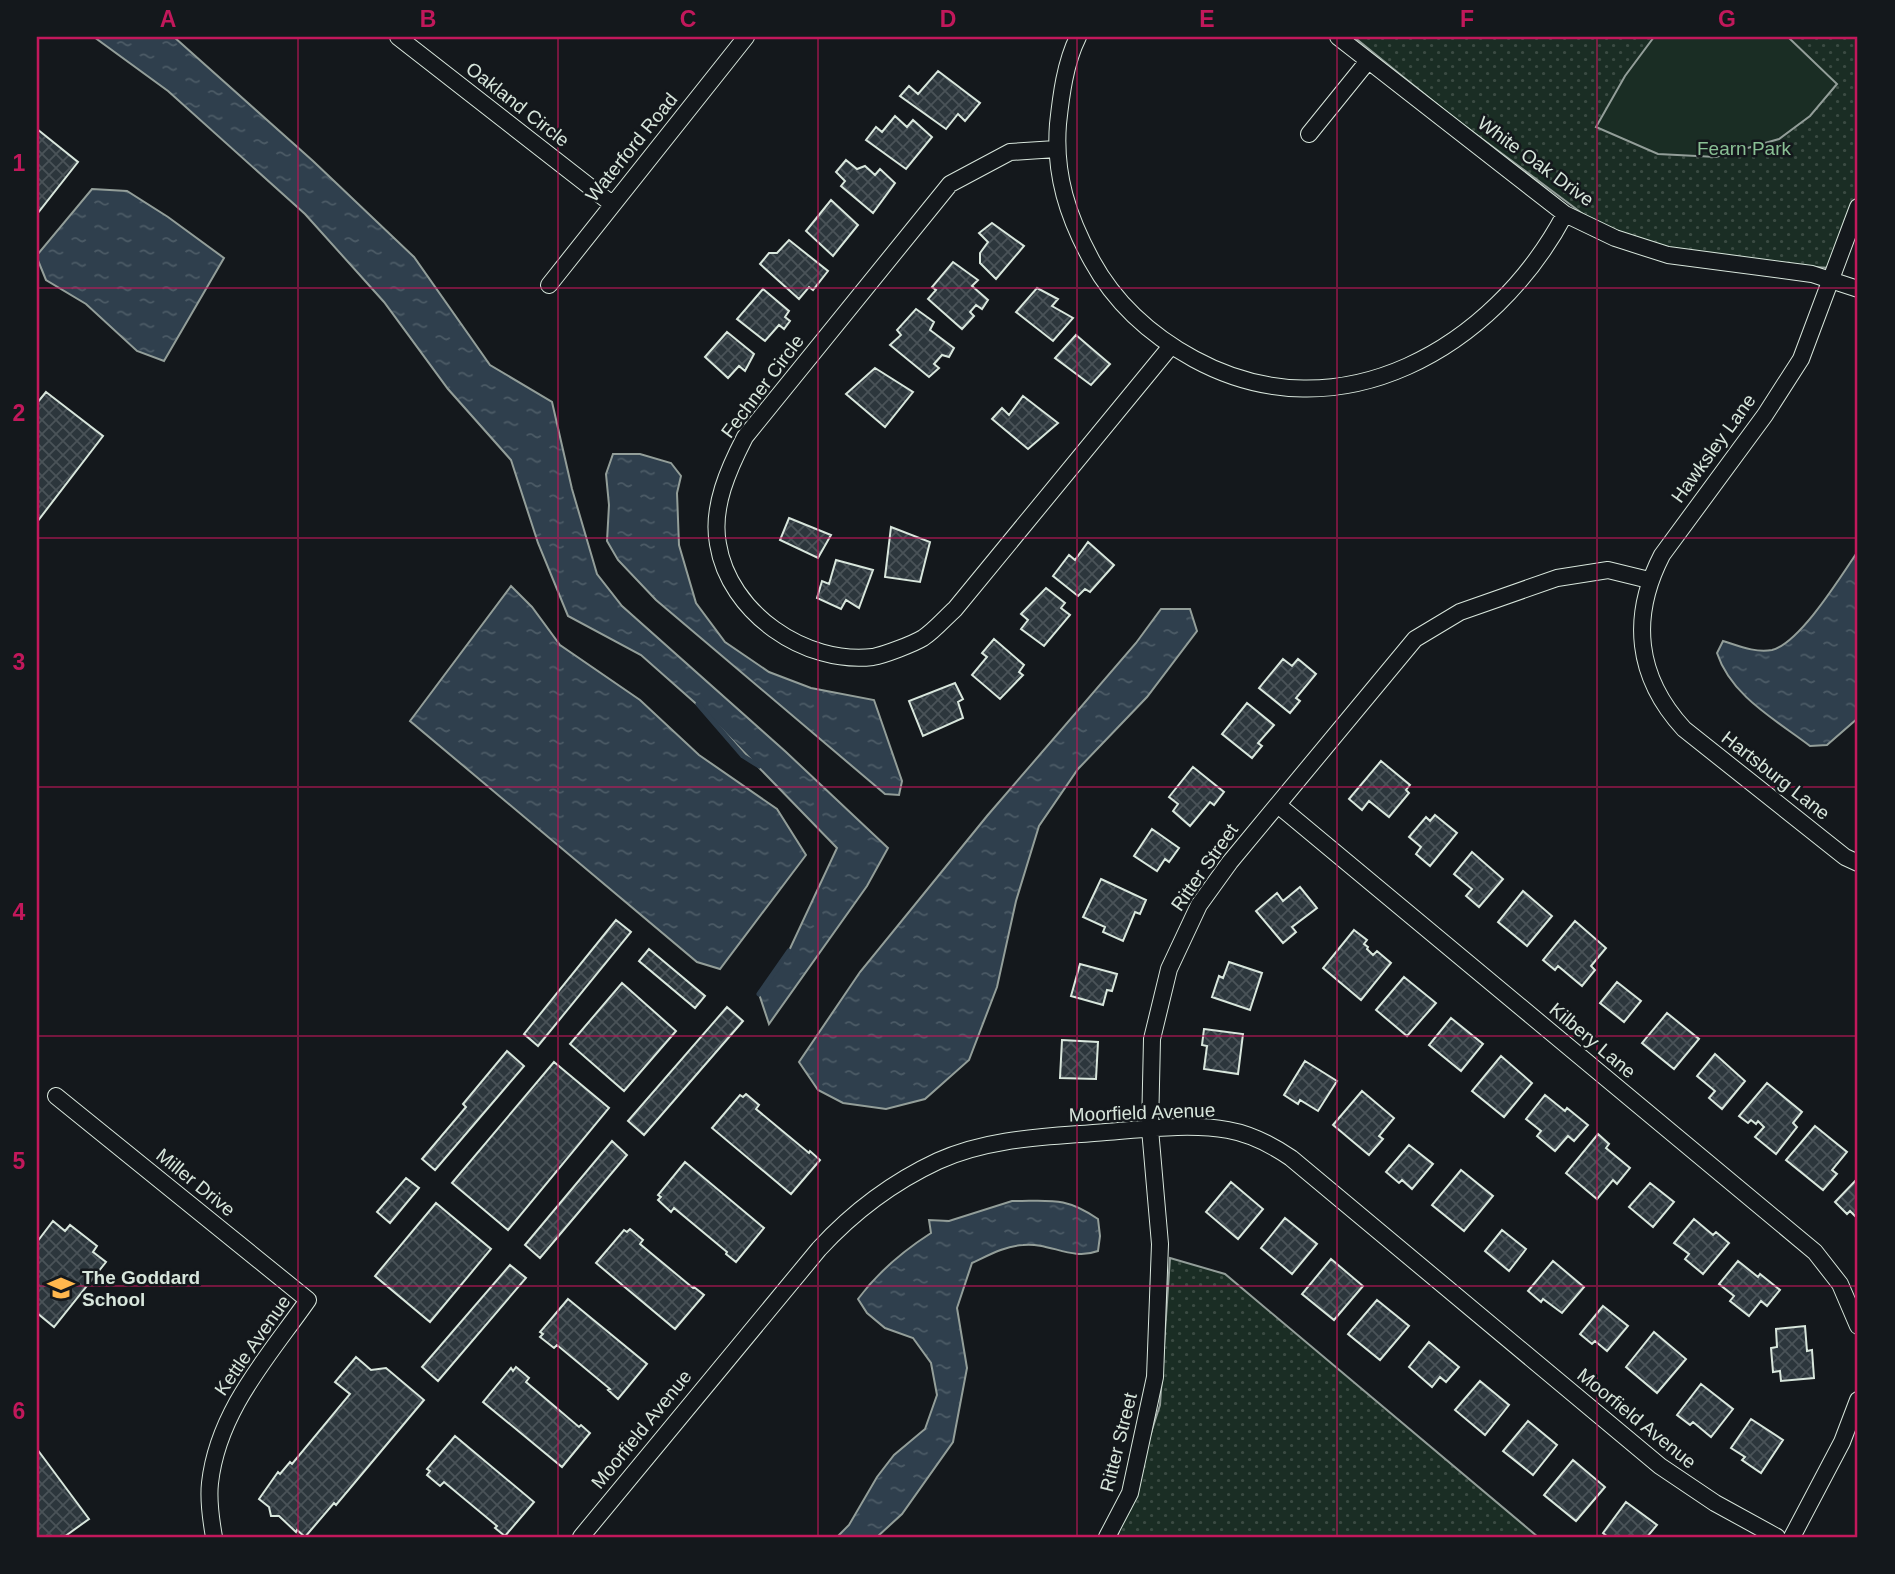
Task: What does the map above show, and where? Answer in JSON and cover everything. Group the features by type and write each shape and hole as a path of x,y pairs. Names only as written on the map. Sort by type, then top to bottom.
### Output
{"street":[{"name":"Oakland Circle","path":"398,37 612,204"},
{"name":"Waterford Road","path":"549,285 746,37"},
{"path":"1078,37 1061,92 1056,149 1065,204 1103,281 1130,312 1171,346 1215,371 1267,386 1316,390 1372,381 1417,363 1471,330 1504,298 1536,261 1565,214"},
{"name":"White Oak Drive","path":"1338,37 1565,214 1615,238 1668,255 1811,274 1858,289"},
{"path":"1309,134 1368,61"},
{"name":"Fechner Circle","path":"1056,149 1010,152 950,184 745,437 727,471 717,518 718,545 731,582 754,612 782,636 827,655 874,657 923,638 955,609 1171,346"},
{"name":"Hawksley Lane","path":"1671,715 1655,688 1644,658 1641,623 1649,580 1666,550 1765,415 1801,359 1858,207"},
{"name":"Ritter Street","path":"1107,1537 1130,1493 1155,1377 1160,1244 1150,1129 1152,1039 1169,969 1199,905 1230,862 1415,639 1460,612 1557,578 1608,570 1649,580"},
{"name":"Hartsburg Lane","path":"1671,715 1684,729 1845,857 1858,863"},
{"name":"Kilbery Lane","path":"1278,805 1815,1252 1840,1284 1858,1326"},
{"name":"Miller Drive","path":"56,1096 308,1300"},
{"name":"Moorfield Avenue","path":"580,1537 818,1249 850,1218 879,1196 940,1160 993,1144 1022,1139 1150,1129 1216,1128 1256,1139 1282,1152 1660,1466 1715,1503 1777,1537"},
{"name":"Kettle Avenue","path":"214,1537 210,1485 215,1455 228,1419 242,1392 308,1300"},
{"path":"1792,1537 1842,1442 1858,1400"}],"green space":[{"name":"Fearn Park","path":"1354,37 1858,37 1858,194 1831,268 1747,263 1642,243 1591,220 1454,118"},
{"path":"1654,37 1788,37 1837,84 1810,116 1779,139 1716,157 1658,154 1596,127 1625,76"},
{"path":"1170,1258 1225,1274 1538,1537 1117,1537 1160,1405"}],"water":[{"path":"94,37 174,37 313,161 414,257 490,365 552,402 572,489 597,574 622,606 786,752 888,848 867,886 769,1024 759,994 787,955 837,848 702,709 641,655 568,616 538,543 511,460 448,389 384,302 305,214 168,91"},
{"path":"92,189 127,191 224,258 164,361 137,351 86,304 46,280 37,255"},
{"path":"613,454 640,454 671,463 681,476 677,493 679,545 696,603 725,642 769,672 811,688 874,700 902,781 899,795 885,794 656,600 618,560 607,541 609,505 606,474"},
{"path":"1858,551 1858,718 1827,745 1810,746 1744,694 1733,682 1717,653 1723,641 1759,651 1772,650 1783,645 1819,607"},
{"path":"511,586 532,607 560,645 640,700 699,755 777,809 806,855 720,969 697,962 410,721"},
{"path":"1161,609 1190,609 1197,631 1147,697 1078,769 1039,826 1016,901 997,987 969,1060 925,1099 886,1109 843,1103 818,1090 799,1062 860,972 987,816 1136,643"},
{"path":"1012,1201 1057,1201 1076,1206 1098,1219 1098,1251 1079,1254 1023,1245 1003,1249 972,1263 957,1308 967,1368 953,1442 902,1514 877,1537 837,1537 849,1525 877,1477 894,1455 925,1429 937,1395 931,1363 913,1338 885,1328 867,1313 858,1299 892,1263 931,1233 929,1220 949,1221"}],"building":[{"path":"938,71 980,103 965,121 958,114 946,129 900,96 909,86 918,94"},
{"path":"895,116 907,127 913,120 932,137 906,169 866,140 876,127 882,132"},
{"path":"37,129 78,162 37,214"},
{"path":"846,160 857,169 865,166 875,175 880,169 895,183 873,213 841,186 845,181 836,172"},
{"path":"831,200 858,225 833,256 806,231"},
{"path":"992,223 1024,246 996,279 980,263 980,253 988,242 979,233"},
{"path":"789,240 828,271 813,290 809,287 799,299 760,264 769,253 777,253"},
{"path":"953,262 978,280 972,286 988,300 982,309 976,305 970,312 974,316 962,329 928,299 936,290 932,287"},
{"path":"1037,288 1058,299 1052,306 1073,318 1053,341 1016,312"},
{"path":"763,289 789,311 785,317 790,321 784,329 779,325 765,341 737,319"},
{"path":"916,309 934,322 930,330 954,348 949,357 942,355 934,364 939,368 929,377 890,345 901,335 897,330"},
{"path":"727,332 754,354 745,371 739,366 728,378 705,357"},
{"path":"1076,335 1110,364 1091,385 1055,358"},
{"path":"875,368 913,392 885,427 846,394"},
{"path":"46,392 103,436 37,522 37,403"},
{"path":"1023,396 1058,423 1028,449 992,419 1002,408 1009,415"},
{"path":"789,518 831,535 818,558 780,540"},
{"path":"891,527 930,542 920,582 885,577"},
{"path":"1088,542 1114,565 1090,592 1085,589 1078,596 1053,576 1069,555 1075,560"},
{"path":"836,560 873,570 859,608 846,600 841,609 817,598 822,581 829,584"},
{"path":"1046,588 1065,603 1061,608 1070,615 1044,646 1021,629 1028,620 1021,614"},
{"path":"994,639 1024,665 1019,672 1023,675 1000,699 972,675 987,657 982,653"},
{"path":"1283,659 1292,666 1298,659 1316,674 1296,698 1300,701 1290,713 1259,688"},
{"path":"955,683 963,699 958,702 963,718 923,736 909,701"},
{"path":"1247,703 1274,725 1258,743 1262,746 1252,758 1222,734"},
{"path":"1381,761 1410,785 1406,790 1409,793 1389,817 1369,801 1362,810 1349,799"},
{"path":"1193,767 1224,792 1214,805 1210,802 1190,826 1173,811 1178,804 1169,797"},
{"path":"1435,815 1457,833 1430,866 1416,854 1421,847 1409,837 1426,817 1430,821"},
{"path":"1152,829 1179,848 1169,862 1165,859 1157,871 1134,856"},
{"path":"1472,852 1503,879 1479,907 1466,896 1472,889 1454,874"},
{"path":"1101,879 1146,900 1140,914 1135,912 1123,941 1103,932 1105,927 1083,917"},
{"path":"1300,887 1317,908 1292,927 1296,932 1283,943 1256,911 1277,893 1283,901"},
{"path":"1523,891 1552,916 1527,946 1498,922"},
{"path":"616,920 631,932 538,1046 524,1034"},
{"path":"1575,921 1606,948 1591,966 1595,970 1582,986 1558,966 1555,970 1543,960"},
{"path":"1354,930 1367,940 1364,944 1373,955 1377,951 1391,963 1361,1000 1323,968"},
{"path":"649,949 705,996 695,1008 639,961"},
{"path":"1229,962 1262,973 1250,1010 1212,997 1219,976 1223,978"},
{"path":"1080,964 1117,974 1112,991 1107,990 1103,1005 1071,996"},
{"path":"1404,977 1436,1003 1407,1036 1376,1010"},
{"path":"1617,982 1641,1001 1624,1022 1600,1003"},
{"path":"622,983 676,1031 624,1091 570,1044"},
{"path":"727,1007 743,1021 644,1135 628,1121"},
{"path":"1667,1013 1699,1039 1674,1069 1642,1043"},
{"path":"1451,1018 1483,1044 1461,1071 1429,1045"},
{"path":"1204,1029 1243,1034 1238,1074 1204,1069 1207,1046 1202,1045"},
{"path":"1062,1040 1098,1042 1096,1079 1060,1078"},
{"path":"507,1051 524,1066 435,1170 422,1159 466,1107 463,1104"},
{"path":"1715,1054 1745,1081 1722,1109 1709,1098 1715,1091 1697,1076"},
{"path":"1501,1056 1532,1083 1504,1117 1472,1091"},
{"path":"1305,1061 1337,1081 1318,1111 1300,1100 1298,1104 1284,1095"},
{"path":"554,1062 609,1108 508,1230 452,1183"},
{"path":"1767,1083 1802,1112 1793,1123 1797,1127 1776,1154 1755,1137 1764,1127 1758,1121 1756,1124 1751,1120 1748,1123 1739,1116"},
{"path":"1362,1091 1394,1118 1379,1136 1383,1139 1369,1155 1333,1125"},
{"path":"746,1094 759,1105 756,1109 820,1160 791,1194 712,1128 740,1095 743,1097"},
{"path":"1545,1095 1588,1125 1574,1141 1568,1136 1555,1151 1537,1136 1541,1131 1526,1119"},
{"path":"1815,1126 1847,1152 1832,1170 1837,1174 1823,1190 1786,1160"},
{"path":"1598,1134 1609,1144 1606,1148 1630,1168 1617,1184 1613,1180 1597,1199 1566,1173"},
{"path":"612,1141 627,1155 540,1258 525,1245"},
{"path":"1409,1145 1433,1164 1412,1189 1386,1172"},
{"path":"685,1162 764,1228 736,1262 674,1208 671,1212 658,1200 661,1197 658,1195"},
{"path":"1461,1170 1493,1196 1464,1231 1432,1205"},
{"path":"406,1178 419,1188 390,1223 377,1212"},
{"path":"1858,1178 1858,1219 1850,1211 1847,1214 1835,1202"},
{"path":"1231,1182 1263,1209 1238,1239 1206,1212"},
{"path":"1650,1183 1674,1202 1653,1227 1629,1207"},
{"path":"436,1203 491,1249 430,1322 375,1276"},
{"path":"1285,1218 1317,1244 1292,1274 1261,1248"},
{"path":"1694,1219 1713,1235 1716,1232 1729,1243 1703,1274 1685,1259 1689,1254 1674,1243"},
{"name":"The Goddard School","path":"53,1221 65,1231 70,1225 97,1246 93,1252 106,1262 54,1327 37,1313 37,1242"},
{"path":"630,1229 643,1240 640,1244 704,1295 675,1329 596,1263 624,1230 627,1232"},
{"path":"1502,1230 1526,1249 1509,1271 1485,1251"},
{"path":"1331,1259 1363,1286 1334,1320 1302,1294"},
{"path":"1553,1261 1584,1287 1562,1313 1543,1299 1541,1302 1528,1291"},
{"path":"1738,1261 1780,1290 1767,1306 1761,1301 1749,1316 1730,1301 1734,1296 1719,1284"},
{"path":"510,1265 526,1278 438,1381 422,1367"},
{"path":"568,1299 647,1364 618,1399 608,1390 610,1389 557,1345 554,1348 540,1337 543,1334 540,1332"},
{"path":"1377,1300 1409,1326 1380,1360 1348,1334"},
{"path":"1603,1306 1628,1326 1607,1351 1580,1334"},
{"path":"1805,1326 1807,1351 1812,1350 1814,1378 1781,1381 1780,1371 1773,1372 1771,1348 1777,1347 1776,1329"},
{"path":"1654,1332 1686,1359 1657,1393 1626,1367"},
{"path":"1429,1342 1459,1367 1446,1382 1440,1377 1432,1387 1409,1367"},
{"path":"356,1357 371,1370 386,1368 424,1400 336,1505 334,1503 305,1537 279,1516 271,1516 269,1507 259,1499 278,1472 280,1474 290,1462 292,1464 350,1394 335,1382"},
{"path":"516,1367 529,1378 526,1382 579,1427 581,1425 590,1433 562,1467 483,1402 511,1368 513,1371"},
{"path":"1480,1381 1509,1405 1485,1435 1455,1410"},
{"path":"1701,1384 1733,1409 1711,1437 1693,1422 1690,1425 1677,1415"},
{"path":"1751,1419 1783,1440 1761,1473 1742,1460 1745,1457 1731,1448"},
{"path":"1528,1421 1557,1445 1533,1475 1503,1451"},
{"path":"455,1436 534,1502 505,1536 495,1528 497,1526 444,1482 440,1486 427,1475 430,1471 427,1469"},
{"path":"37,1449 89,1519 64,1537 37,1537"},
{"path":"1573,1460 1605,1487 1576,1521 1544,1495"},
{"path":"1626,1502 1657,1525 1647,1537 1608,1537 1603,1533"}],"waterway":[{"path":"698,704 743,756 759,766"},
{"path":"759,994 789,951"}],"place":[{"name":"The Goddard School","path":"61,1288"}]}
